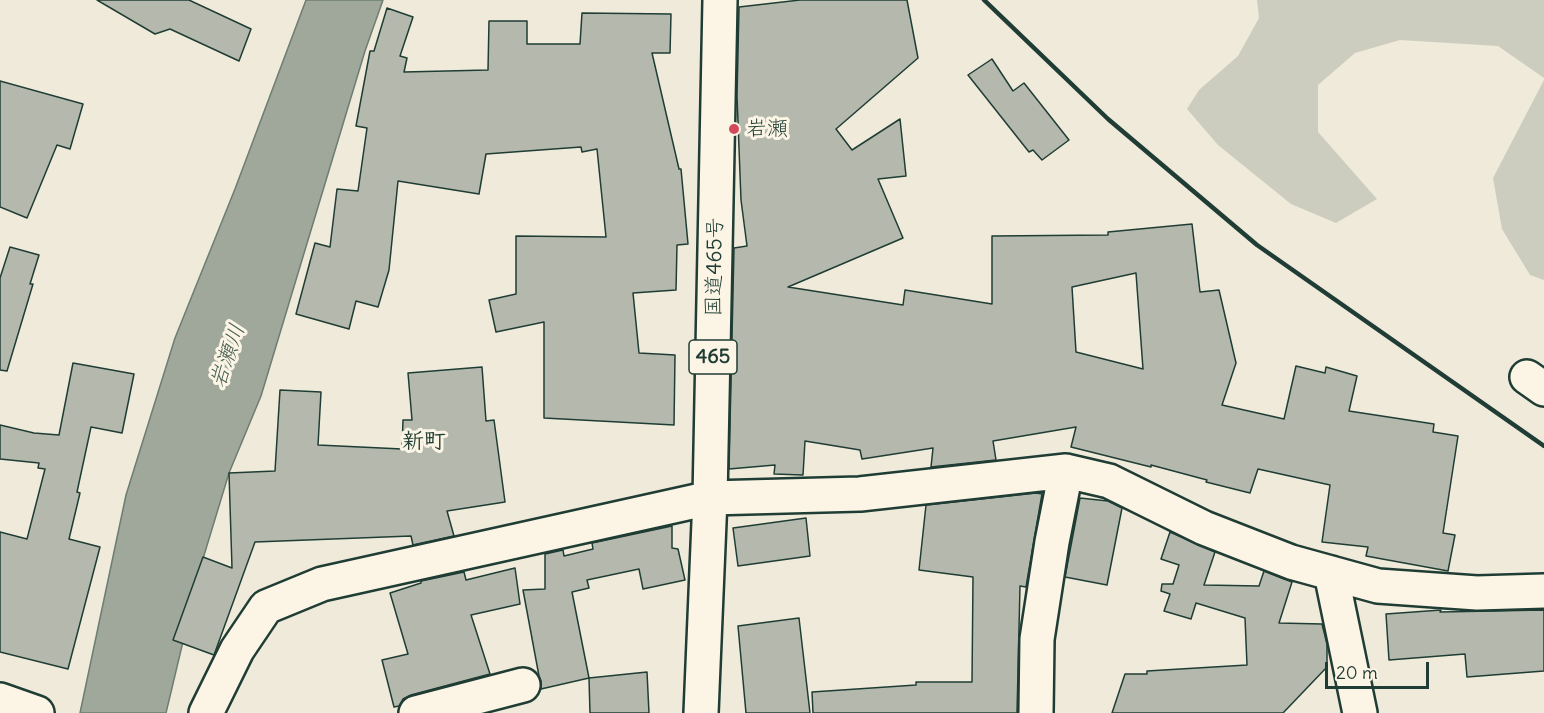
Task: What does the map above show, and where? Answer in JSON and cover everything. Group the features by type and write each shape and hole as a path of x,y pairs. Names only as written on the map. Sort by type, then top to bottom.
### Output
{"main road":[{"name":"国道465号","path":"700,713 710,498 720,0"},
{"path":"1036,713 1037,639 1066,471"},
{"path":"206,713 237,650 266,607 322,584 710,498 860,494 1066,471 1109,481 1204,528 1291,562 1378,586 1477,593 1544,591"},
{"path":"1331,573 1360,713"},
{"path":"416,713 523,685"},
{"path":"0,700 36,713"}],"shaded area":[{"path":"1257,0 1544,0 1544,78 1498,46 1400,40 1355,53 1318,85 1318,132 1377,199 1336,223 1291,204 1218,145 1187,109 1199,90 1238,56 1259,18"},
{"path":"1544,80 1544,280 1530,275 1502,229 1493,178"}],"water":[{"name":"岩瀬川","path":"306,0 383,0 365,51 261,396 229,473 202,562 166,713 80,713 126,495 175,338 235,189"}],"building":[{"path":"97,0 189,0 251,29 239,61 170,29 155,34"},
{"path":"800,0 907,0 918,58 836,129 852,150 900,119 906,176 878,179 903,238 788,287 903,305 905,290 992,304 992,236 1108,235 1108,232 1192,224 1200,292 1219,290 1236,363 1222,405 1284,419 1296,366 1325,373 1326,367 1357,376 1349,411 1434,424 1433,432 1458,436 1443,533 1455,535 1448,571 1366,556 1368,547 1322,542 1330,485 1258,469 1250,493 1151,465 1151,467 1071,447 1076,427 993,441 996,460 931,467 933,448 862,459 860,450 805,441 803,475 774,474 775,465 729,469 734,248 747,246 741,200 737,96 739,7","holes":["1136,273 1143,369 1076,352 1072,287"]},
{"path":"387,8 413,17 400,56 407,58 404,72 488,70 489,21 527,21 527,44 580,44 582,13 671,14 670,53 652,53 679,169 681,169 688,244 677,245 676,290 633,293 639,353 675,355 674,425 544,418 544,322 496,332 489,300 516,294 516,236 606,237 597,149 582,152 581,147 486,154 479,194 398,181 389,270 378,307 356,301 349,329 296,314 315,243 330,247 337,189 358,191 367,128 356,126 370,51 374,51"},
{"path":"992,59 1013,91 1024,83 1069,140 1042,160 1033,150 1029,152 968,75"},
{"path":"0,81 83,104 70,149 57,145 27,218 0,207"},
{"path":"10,247 39,255 30,284 33,284 7,371 0,370 0,278"},
{"path":"73,363 134,374 122,433 91,427 77,492 80,493 69,539 100,547 68,669 0,652 0,532 27,539 45,469 38,468 39,463 0,459 0,425 34,433 59,435"},
{"path":"482,367 486,421 494,420 505,502 447,511 454,536 413,545 411,536 255,542 214,655 173,640 203,557 232,568 229,473 275,471 280,390 321,392 318,445 402,449 403,420 412,420 408,373"},
{"path":"1042,494 1026,587 1020,586 1017,713 813,713 812,692 916,685 916,682 972,682 973,577 919,570 926,505"},
{"path":"1080,498 1108,501 1122,508 1107,585 1065,577"},
{"path":"806,518 810,556 738,566 733,528"},
{"path":"672,526 672,548 678,549 685,580 643,589 639,569 587,580 589,588 572,592 589,678 541,689 523,590 545,589 545,554 563,550 564,556 593,549 592,543"},
{"path":"1170,532 1215,552 1204,585 1259,586 1264,571 1292,582 1279,623 1322,624 1327,644 1327,667 1283,713 1112,713 1125,674 1247,665 1245,618 1196,603 1191,619 1164,611 1170,594 1161,591 1162,584 1173,584 1179,565 1161,559"},
{"path":"515,568 520,604 471,615 490,674 411,695 403,699 399,706 394,707 382,660 408,654 390,593 421,583 421,581 464,572 466,580"},
{"path":"1441,610 1440,612 1544,610 1544,671 1467,677 1465,654 1389,660 1386,614"},
{"path":"799,618 810,713 746,713 738,626"},
{"path":"647,672 649,713 590,713 589,678"}],"railway":[{"path":"984,0 1108,119 1257,245 1544,446"}],"place":[{"name":"岩瀬","path":"734,129"}],"district":[{"name":"新町","path":"424,442"}]}
